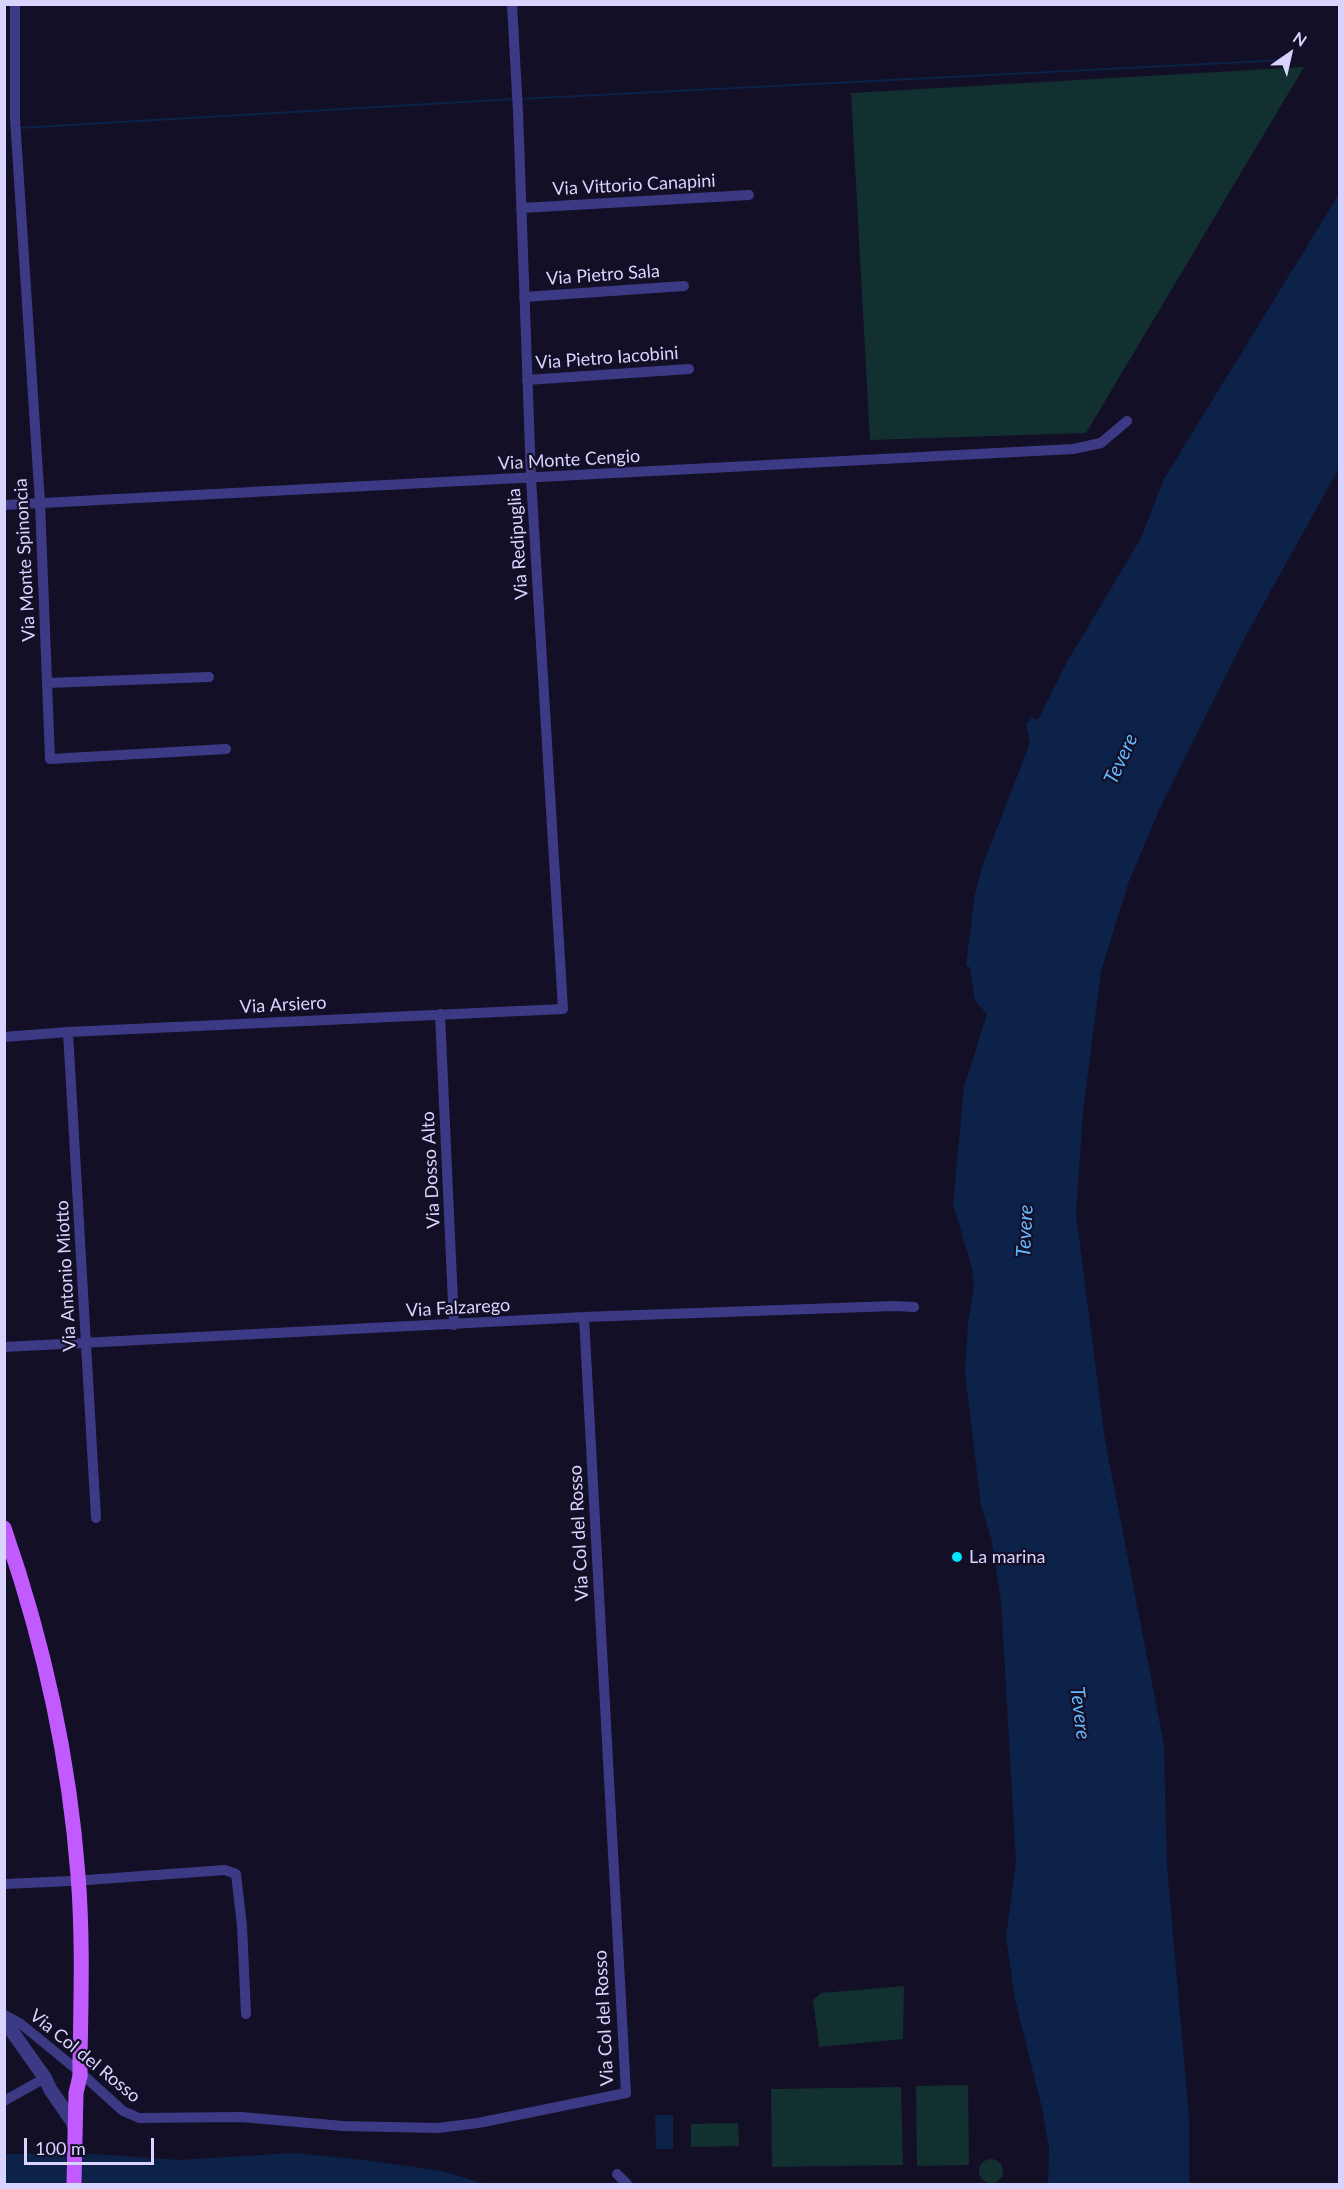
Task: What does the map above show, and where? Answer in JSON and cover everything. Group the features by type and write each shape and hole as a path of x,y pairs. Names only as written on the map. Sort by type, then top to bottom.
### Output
{"main road":[{"path":"4,1528 23,1581 45,1665 72,1810 81,1929 80,2069 76,2092 74,2184"}],"street":[{"name":"Via Monte Spinoncia","path":"15,4 16,141 40,503 50,759 226,749"},
{"name":"Via Redipuglia","path":"512,4 531,478 563,1009"},
{"name":"Via Vittorio Canapini","path":"521,208 749,195"},
{"name":"Via Pietro Sala","path":"524,297 684,286"},
{"name":"Via Pietro Iacobini","path":"527,380 689,369"},
{"name":"Via Monte Cengio","path":"4,505 1073,449 1101,443 1127,421"},
{"path":"47,683 209,676"},
{"name":"Via Arsiero","path":"4,1037 563,1009"},
{"name":"Via Dosso Alto","path":"440,1014 454,1325"},
{"name":"Via Antonio Miotto","path":"68,1032 96,1518"},
{"name":"Via Falzarego","path":"4,1347 584,1317 914,1307"},
{"name":"Via Col del Rosso","path":"4,2015 21,2024 123,2111 139,2118 241,2117 343,2126 438,2128 626,2093 584,1317"},
{"path":"87,1880 225,1870 236,1874 242,1926 246,2014"},
{"path":"4,1884 71,1881"},
{"path":"4,2020 45,2078 72,2121 75,2130"},
{"path":"45,2078 63,2090 76,2092"},
{"path":"4,2102 45,2078"},
{"path":"617,2174 627,2184"}],"green space":[{"path":"1304,67 1086,433 870,440 851,93"},
{"path":"904,1986 903,2039 819,2047 813,2000 821,1993"},
{"path":"968,2085 969,2165 917,2166 916,2086"},
{"path":"901,2087 903,2165 772,2167 771,2089"},
{"path":"738,2123 739,2146 691,2147 691,2124"},
{"path":"991,2159 999,2163 1003,2171 999,2179 991,2183 983,2179 979,2171 983,2163"}],"water":[{"name":"Tevere","path":"1339,194 1339,468 1245,637 1160,808 1129,881 1101,971 1083,1112 1076,1214 1105,1440 1164,1745 1167,1866 1189,2117 1189,2184 1048,2184 1049,2148 1042,2108 1015,1999 1006,1937 1016,1862 1001,1601 991,1538 981,1506 965,1372 968,1324 974,1288 972,1268 953,1204 964,1087 987,1014 975,1001 970,968 966,965 975,894 982,867 1030,743 1026,724 1032,717 1038,720 1067,662 1141,538 1164,479"},
{"path":"655,2115 673,2115 673,2149 656,2149"},
{"path":"81,2153 179,2160 294,2153 442,2171 485,2184 5,2184 4,2154"}],"waterway":[{"path":"519,99 1284,60"},
{"path":"19,128 514,99"}],"place":[{"name":"La marina","path":"957,1557"}]}
